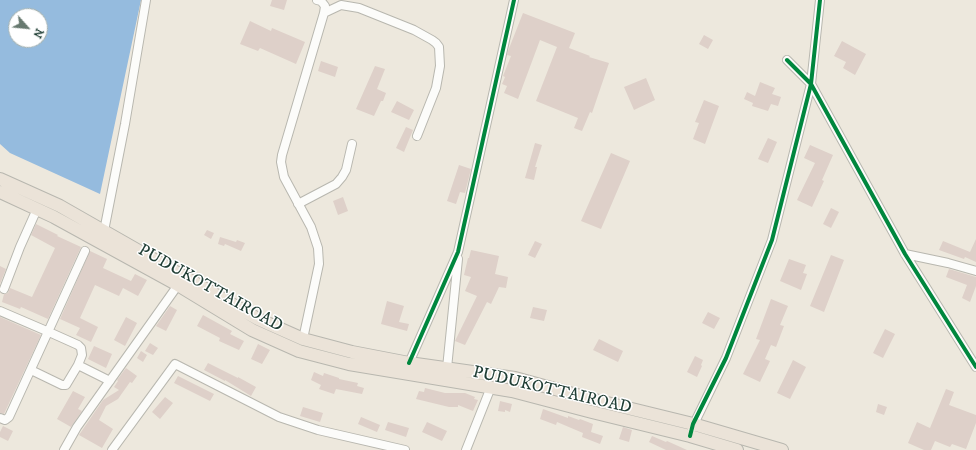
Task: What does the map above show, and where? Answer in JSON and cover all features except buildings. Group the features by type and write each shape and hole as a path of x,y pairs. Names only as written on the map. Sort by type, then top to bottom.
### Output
{"highway":[{"path":"0,179 60,206 97,231 180,280 252,330 299,351 349,364 512,391 690,436 737,450"},
{"path":"0,192 37,209 97,231"},
{"name":"PUDUKOTTAIROAD","path":"180,280 258,319 303,339 352,352 409,363 515,378 595,400 693,424 782,450"}],"street":[{"path":"97,231 125,124 146,0"},
{"path":"303,339 319,264 318,248 311,227 281,169 282,155 324,13 324,6 321,1 317,0"},
{"path":"447,368 458,252 514,0"},
{"path":"690,436 693,424 726,358 772,240 810,84 820,0"},
{"path":"324,13 341,6 359,8 414,30 436,43 439,47 440,66 436,88 417,136"},
{"path":"787,60 810,84 905,254 976,367"},
{"path":"298,204 336,184 346,170 352,144"},
{"path":"4,289 20,247 37,209"},
{"path":"0,418 5,420 9,417 85,251"},
{"path":"409,363 458,252"},
{"path":"905,254 948,262 976,271"},
{"path":"64,450 77,427 180,280"},
{"path":"0,311 78,345 81,348 82,355 78,364 68,383 64,385 31,370"},
{"path":"78,364 110,381"},
{"path":"112,450 175,364 279,417 318,430 405,450"},
{"path":"466,450 491,387"}],"water":[{"path":"0,0 141,0 100,194 10,153 0,144"}],"cycle path":[{"path":"409,363 458,252 514,0"},
{"path":"690,436 693,424 726,358 772,240 811,84 820,0"},
{"path":"787,60 811,84 905,254 976,367"}]}
